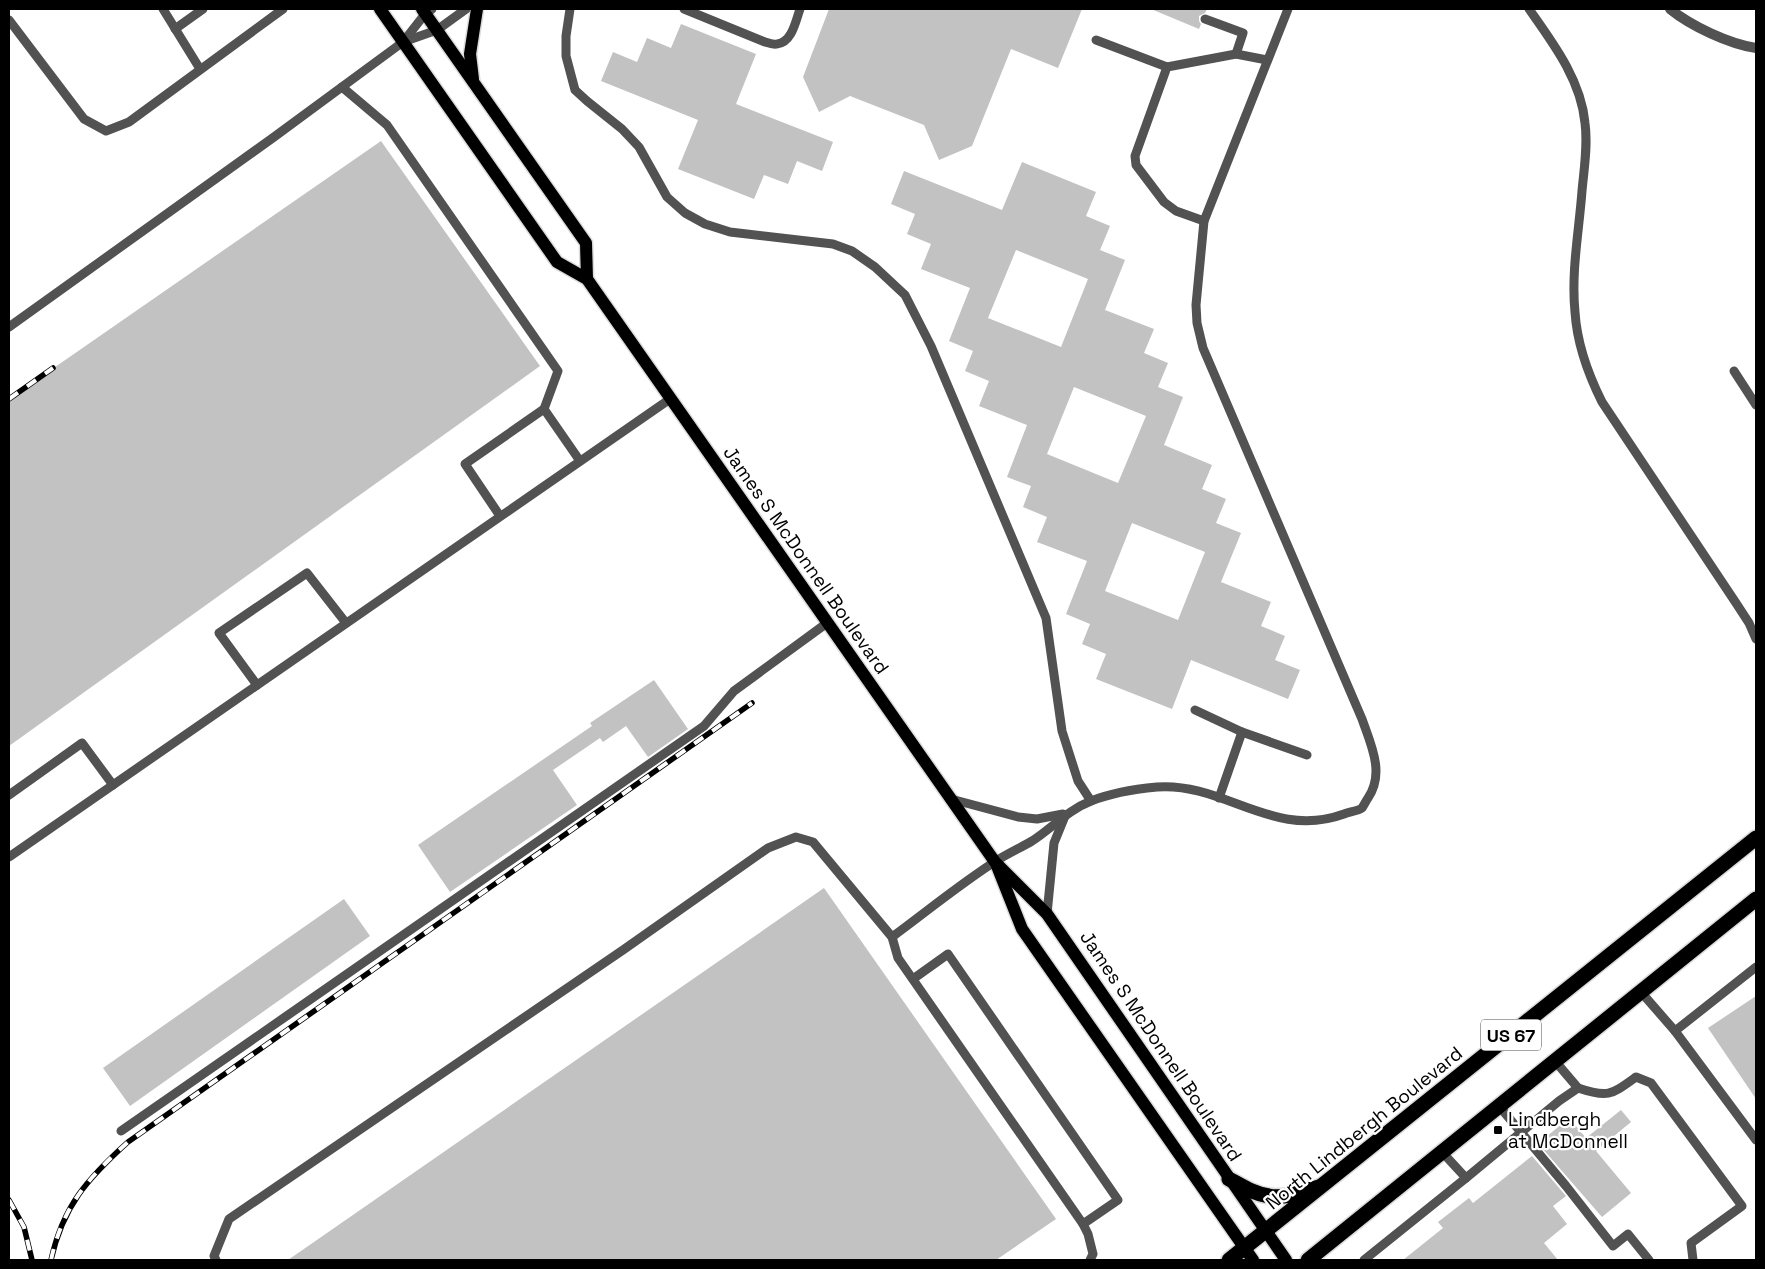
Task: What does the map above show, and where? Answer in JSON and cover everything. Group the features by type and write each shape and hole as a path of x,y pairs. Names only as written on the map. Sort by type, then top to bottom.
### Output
{"highway":[{"name":"North Lindbergh Boulevard","path":"1229,1260 1249,1254 1266,1232 1756,838"},
{"name":"US 67","path":"1308,1260 1756,899"},
{"path":"1229,1179 1254,1192 1270,1197 1288,1195 1325,1185"}],"main road":[{"name":"James S McDonnell Boulevard","path":"380,9 557,262 587,279 995,862 1047,914 1286,1260"},
{"path":"473,82 470,54 477,9"},
{"path":"427,10 437,30 586,243 587,279"},
{"name":"James S McDonnell Boulevard","path":"995,862 1022,929 1249,1254"}],"street":[{"path":"1670,9 1713,34 1742,46 1756,48"}],"lane":[{"path":"163,9 200,69"},
{"path":"175,29 203,9"},
{"path":"9,20 84,119 106,131 129,122 283,9"},
{"path":"403,42 437,30 466,9"},
{"path":"570,9 566,36 566,56 575,90 622,129 639,148 667,198 685,213 704,224 730,232 833,244 852,251 875,267 905,295 935,356 1046,618 1062,731 1078,781 1091,801"},
{"path":"684,9 765,42 777,44 787,40 800,9"},
{"path":"892,937 995,862 1032,840 1066,814 1091,801 1119,793 1158,787 1179,788 1199,791 1268,816 1300,822 1332,818 1361,808 1373,790 1377,771 1374,752 1362,719 1204,348 1197,323 1196,305 1204,221 1288,9"},
{"path":"1529,9 1568,69 1577,91 1585,123 1586,154 1574,284 1578,338 1588,373 1602,402 1749,623 1756,639"},
{"path":"9,327 403,42 427,10"},
{"path":"1206,19 1243,33 1236,54"},
{"path":"1096,40 1167,67 1236,54 1267,60"},
{"path":"1167,67 1135,156 1136,165 1164,202 1176,211 1204,221"},
{"path":"342,87 387,125 558,371 544,409 465,464 500,516"},
{"path":"1734,371 1756,405"},
{"path":"9,857 670,398"},
{"path":"544,409 580,461"},
{"path":"257,685 219,633 307,573 346,623"},
{"path":"121,1131 704,726 734,691 827,623"},
{"path":"1195,710 1242,732 1307,755"},
{"path":"1219,798 1242,732"},
{"path":"9,796 82,743 113,785"},
{"path":"951,799 1018,817 1037,819 1066,814"},
{"path":"1047,914 1054,843 1066,814"},
{"path":"216,1260 214,1256 229,1219 623,950 768,848 796,837 813,842 892,937 898,958 1082,1224 1088,1234 1093,1254 1090,1260"},
{"path":"913,979 948,954 1118,1200 1082,1224"},
{"path":"1675,1031 1756,967"},
{"path":"1641,992 1675,1031 1756,1140"},
{"path":"1555,1061 1578,1088 1598,1095 1614,1092 1636,1077 1651,1083 1742,1206 1691,1243 1693,1260"},
{"path":"1364,1260 1559,1101 1578,1088"},
{"path":"1499,1106 1613,1246 1628,1234 1648,1260"},
{"path":"1442,1152 1466,1178"}],"building":[{"path":"829,9 1082,9 1058,68 1011,49 972,146 939,160 924,125 850,96 819,112 803,77"},
{"path":"1151,9 1207,9 1205,13 1199,16 1201,24 1199,29"},
{"path":"681,24 756,54 736,104 833,142 822,171 797,161 788,184 764,175 754,199 678,169 698,120 601,81 613,52 637,62 647,38 671,48"},
{"path":"381,141 540,366 9,746 9,399"},
{"path":"1022,162 1096,192 1086,216 1110,226 1100,250 1125,260 1105,310 1154,329 1144,353 1168,363 1158,387 1183,397 1164,445 1212,465 1202,489 1226,499 1216,523 1241,533 1221,582 1271,602 1261,626 1285,636 1275,660 1300,670 1288,699 1191,660 1172,709 1096,679 1106,654 1082,644 1090,624 1066,614 1087,561 1037,542 1047,517 1023,507 1031,486 1007,477 1027,425 979,406 989,381 965,371 973,351 949,341 970,288 921,269 931,244 907,234 915,214 891,204 904,171 1002,210","holes":["1016,250 1088,279 1061,347 988,318","1074,387 1146,416 1118,483 1047,454","1132,523 1205,552 1178,620 1105,591"]},
{"path":"654,680 688,729 648,757 626,726 603,742 600,738 553,770 577,805 450,892 418,845 592,726 590,723"},
{"path":"824,888 1056,1219 996,1260 288,1260"},
{"path":"344,899 370,936 130,1106 103,1068"},
{"path":"1756,996 1756,1099 1708,1028"},
{"path":"1621,1110 1631,1122 1596,1151 1631,1193 1602,1217 1542,1148 1544,1146 1540,1142 1569,1118 1586,1138"},
{"path":"1532,1156 1566,1196 1553,1206 1567,1224 1544,1243 1558,1260 1403,1260 1443,1228 1438,1222 1469,1198 1473,1203"}],"railway":[{"path":"9,399 53,368"},
{"path":"51,1260 62,1224 79,1195 100,1168 128,1142 752,703"},
{"path":"9,1200 24,1227 32,1260"}],"place":[{"name":"Lindbergh at McDonnell","path":"1498,1130"}]}
